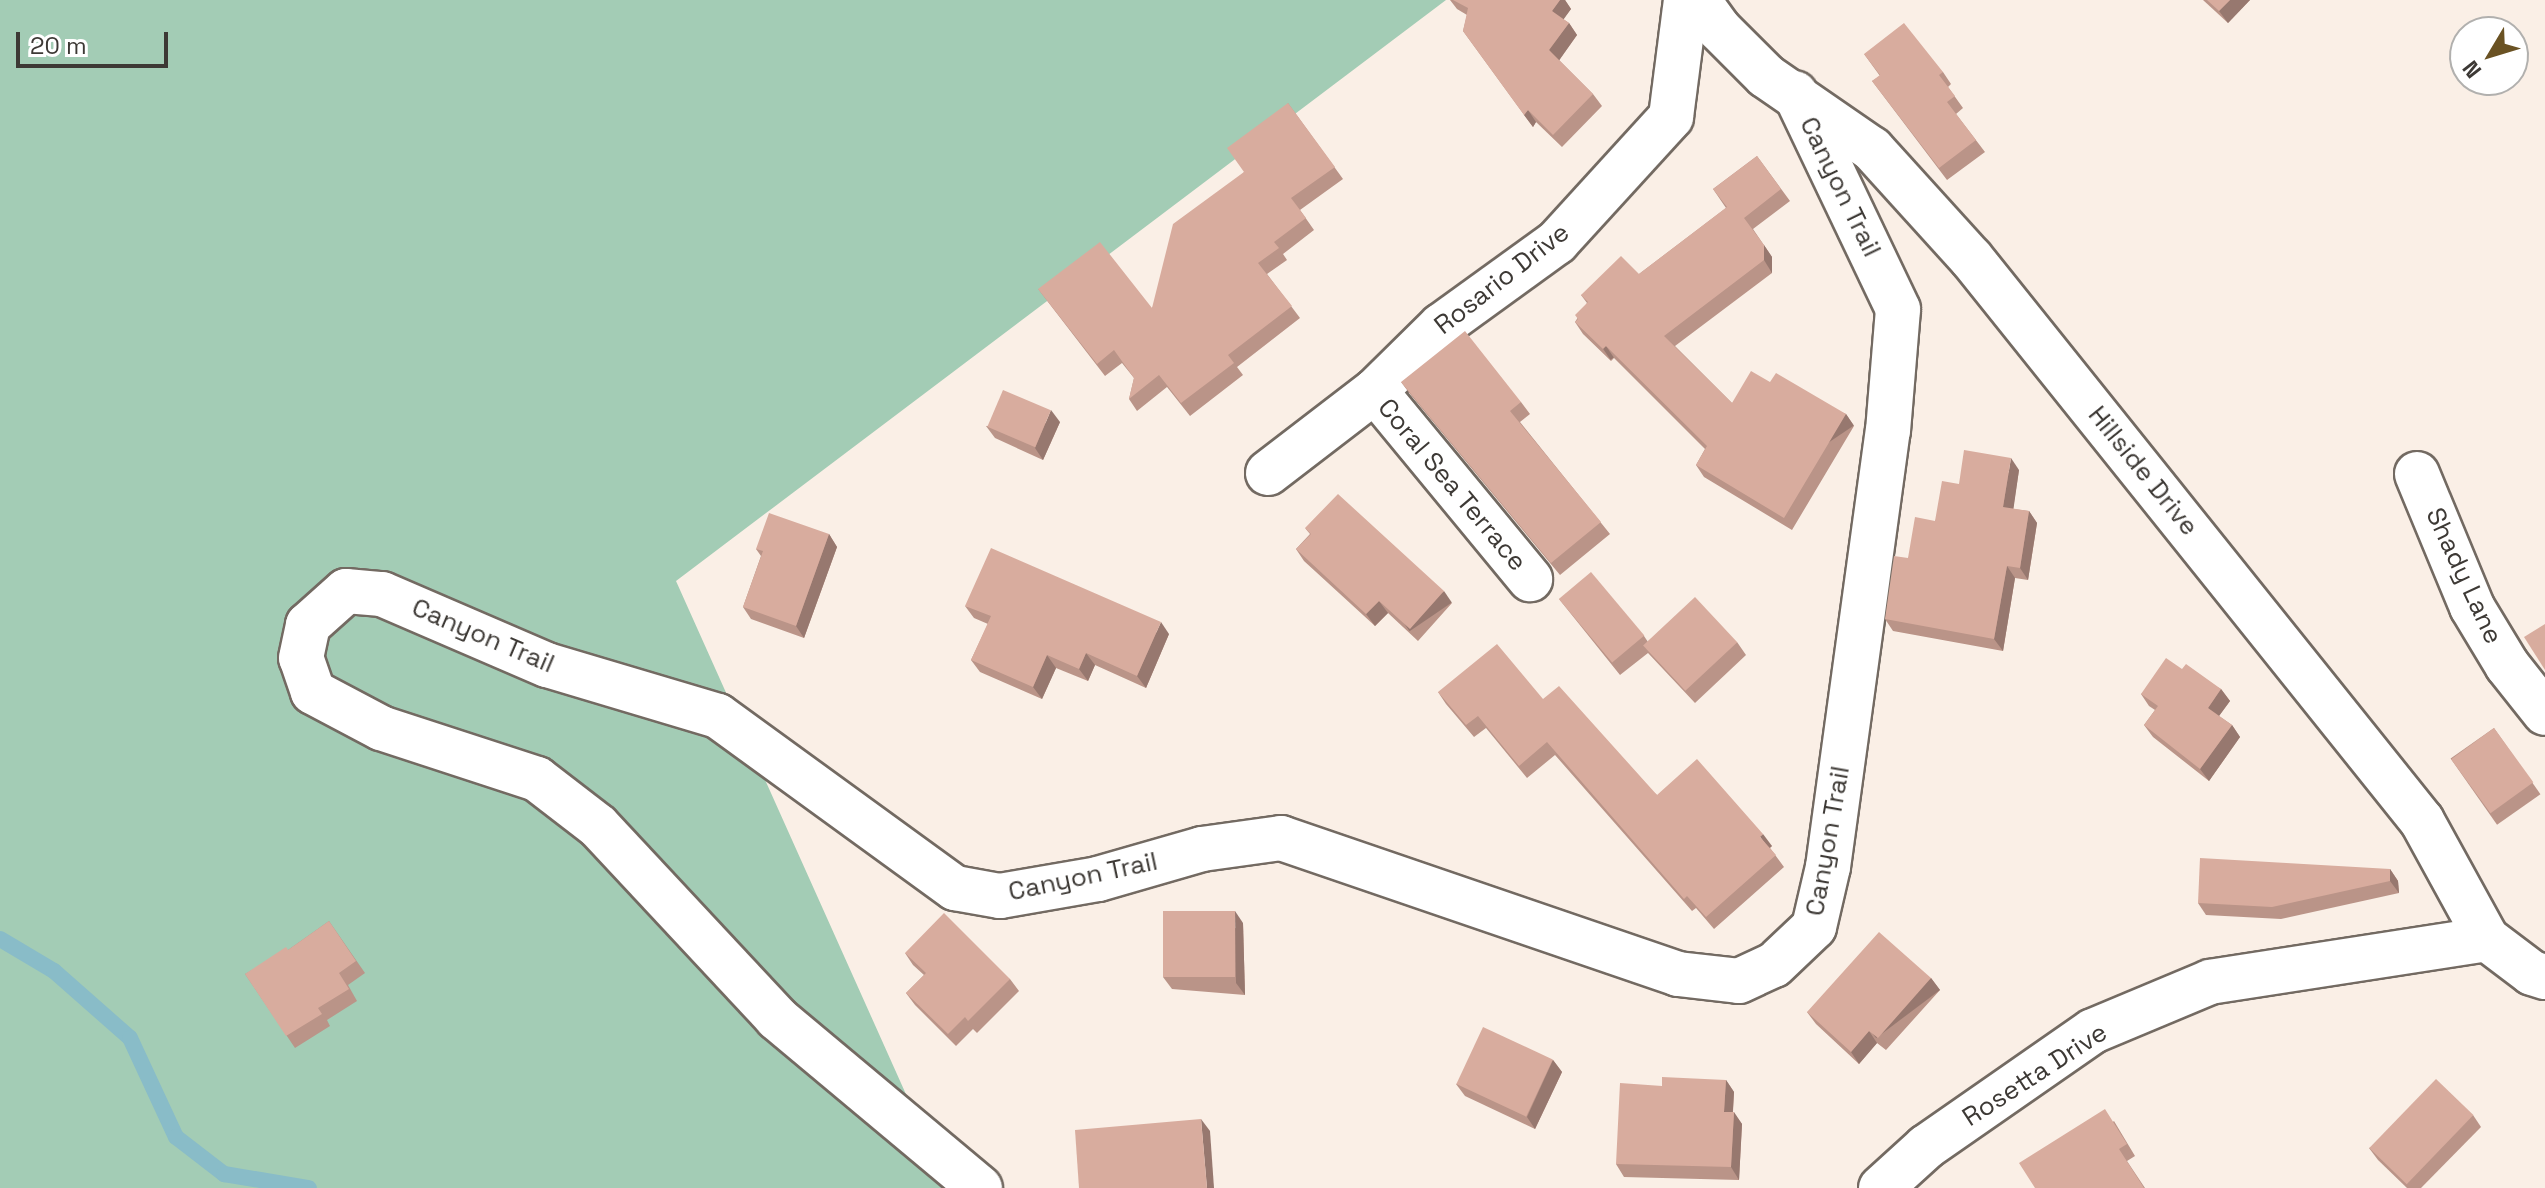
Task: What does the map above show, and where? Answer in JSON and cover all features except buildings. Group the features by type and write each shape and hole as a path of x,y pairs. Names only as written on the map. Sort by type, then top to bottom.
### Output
{"street":[{"name":"Rosario Drive","path":"1268,473 1375,391 1441,326 1557,242 1671,117 1686,0"},
{"name":"Hillside Drive","path":"1698,0 1719,29 1766,76 1795,93 1872,149 1971,258 2422,821 2487,939 2532,973 2545,977"},
{"name":"Canyon Trail","path":"980,1188 777,1018 598,826 537,779 381,728 313,692 301,658 308,625 346,591 382,594 547,665 718,716 955,888 1000,896 1098,879 1202,849 1281,838 1678,974 1739,981 1774,965 1814,927 1828,867 1888,431 1898,309 1795,93"},
{"name":"Coral Sea Terrace","path":"1375,391 1530,579"},
{"name":"Shady Lane","path":"2417,474 2472,607 2507,665 2545,713"},
{"name":"Rosetta Drive","path":"1881,1188 1926,1147 2093,1031 2210,982 2487,939"}],"green space":[{"path":"0,0 1446,0 676,581 948,1188 0,1188"}],"waterway":[{"path":"0,939 54,971 130,1038 176,1137 224,1174 309,1188"}]}
